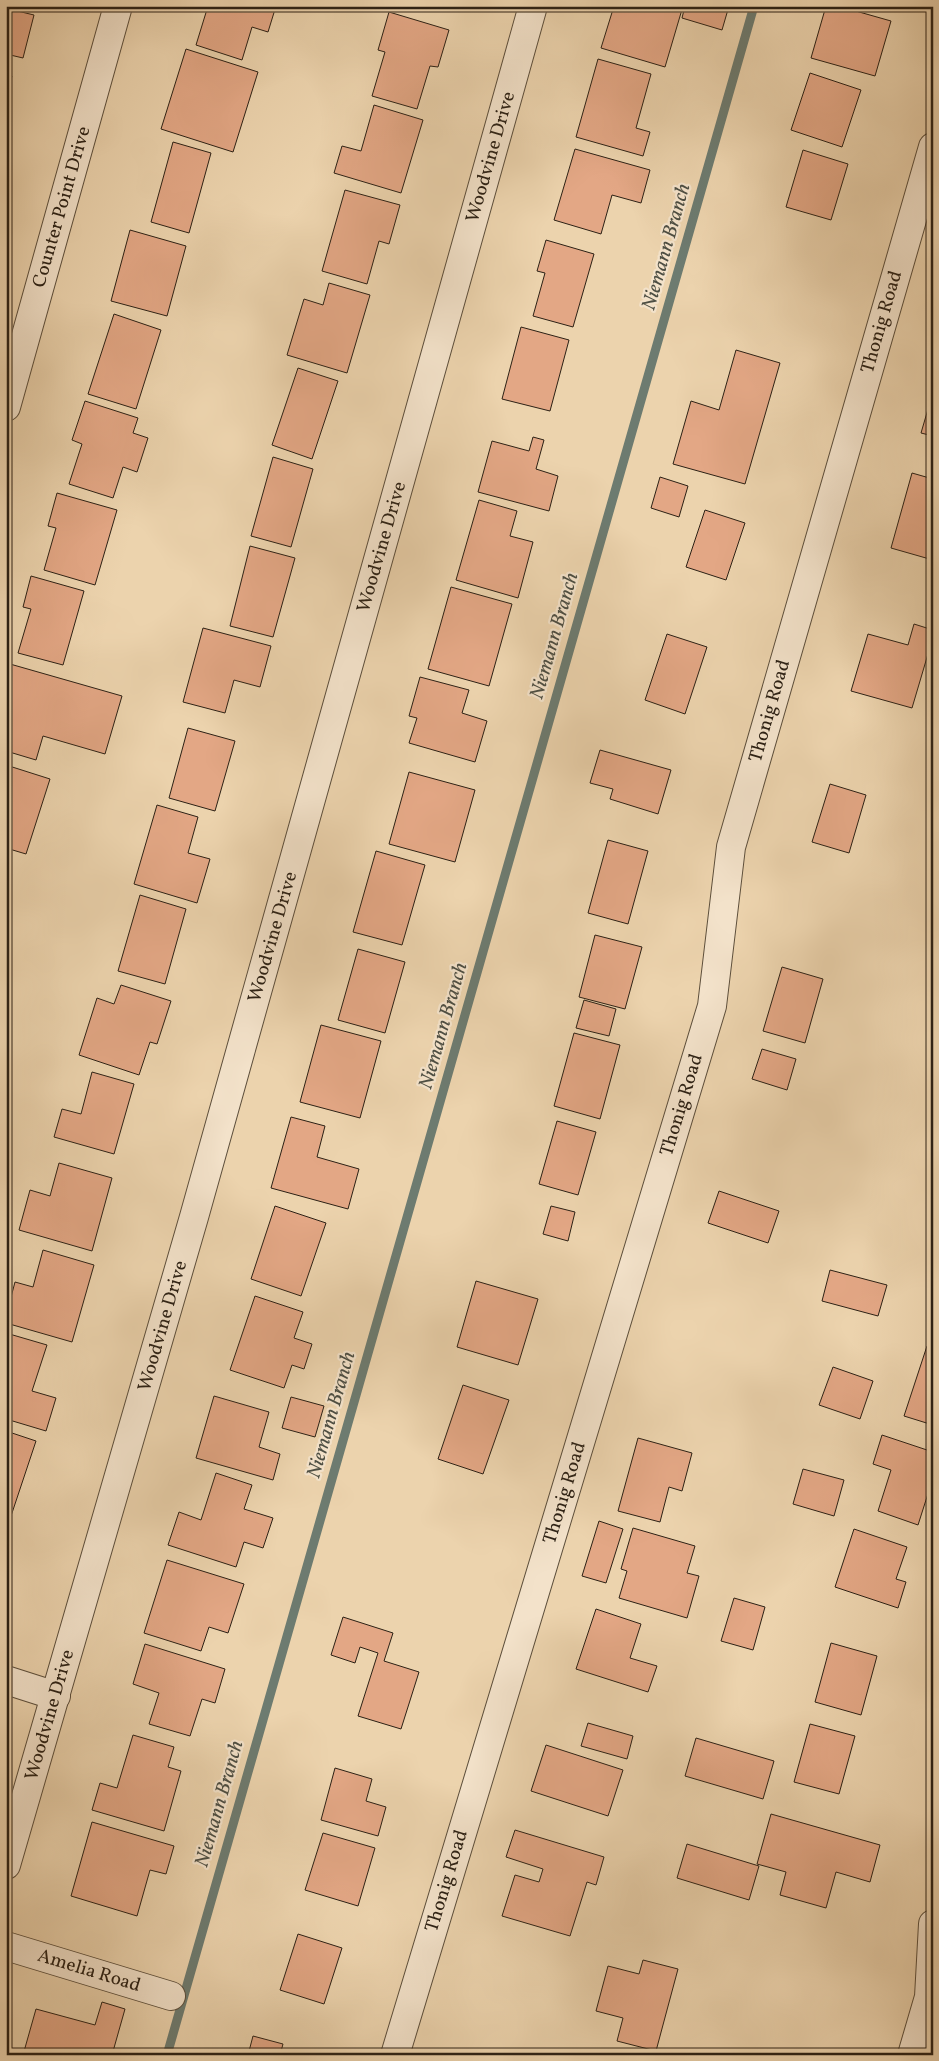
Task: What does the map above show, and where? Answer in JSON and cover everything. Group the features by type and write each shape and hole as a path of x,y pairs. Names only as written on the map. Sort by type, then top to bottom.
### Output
{"street":[{"name":"Counter Point Drive","path":"6,407 118,6"},
{"name":"Woodvine Drive","path":"6,1865 194,1217 533,6"},
{"name":"Thonig Road","path":"395,2055 712,1006 731,847 933,147"},
{"path":"6,1680 56,1696"},
{"path":"912,2055 929,1997 933,1924"},
{"name":"Amelia Road","path":"6,1946 171,1996"}],"building":[{"path":"6,6 10,6 9,9 34,15 23,58 6,54"},
{"path":"208,6 276,6 268,32 252,27 242,60 196,45"},
{"path":"614,6 683,6 665,67 601,48"},
{"path":"685,6 729,6 722,30 682,18"},
{"path":"826,6 838,6 891,21 875,76 811,58"},
{"path":"389,12 449,30 438,67 430,66 417,109 372,96 385,52 378,50"},
{"path":"186,49 258,72 233,152 161,129"},
{"path":"598,59 651,74 636,128 650,132 643,156 576,137"},
{"path":"810,73 861,90 842,147 791,130"},
{"path":"6,74 12,76 6,97"},
{"path":"374,105 423,120 401,193 334,173 342,146 361,151"},
{"path":"173,142 211,153 189,233 151,222"},
{"path":"575,149 650,170 641,203 612,195 601,234 554,220"},
{"path":"803,150 848,164 831,220 786,207"},
{"path":"345,190 400,205 389,244 379,241 367,284 322,271"},
{"path":"130,230 186,246 167,316 111,301"},
{"path":"546,240 594,254 573,327 533,316 545,273 537,271"},
{"path":"329,283 370,295 347,373 287,355 304,299 323,305"},
{"path":"114,314 161,330 136,409 88,394"},
{"path":"521,327 569,340 550,411 502,399"},
{"path":"736,350 780,363 745,484 673,464 691,401 719,410"},
{"path":"298,368 338,381 312,459 272,445"},
{"path":"933,392 933,436 921,433"},
{"path":"85,401 138,418 133,433 148,438 137,472 123,467 113,498 69,484 82,444 72,440"},
{"path":"533,437 544,440 536,469 558,476 549,511 478,492 492,441 529,451"},
{"path":"273,457 313,469 291,547 251,536"},
{"path":"912,473 933,479 933,560 891,548"},
{"path":"660,477 688,486 679,517 651,508"},
{"path":"57,493 117,510 95,585 44,570 56,528 48,526"},
{"path":"479,500 517,511 510,536 533,542 518,598 456,580"},
{"path":"705,510 745,523 726,580 686,567"},
{"path":"250,546 295,558 273,637 230,626"},
{"path":"31,576 84,591 63,665 18,653 31,609 23,607"},
{"path":"451,587 512,604 489,686 428,669"},
{"path":"914,624 933,630 933,637 912,708 851,691 868,634 908,645"},
{"path":"203,628 271,646 260,687 234,680 225,713 183,702"},
{"path":"667,634 707,647 685,714 645,700"},
{"path":"10,664 122,696 105,754 43,736 36,760 6,751 6,677"},
{"path":"420,677 469,690 462,713 487,721 475,762 409,743 417,718 409,716"},
{"path":"188,728 235,741 215,811 169,798"},
{"path":"600,750 671,770 658,814 610,799 613,789 590,783"},
{"path":"6,765 50,779 26,854 6,848"},
{"path":"409,772 475,790 455,862 389,844"},
{"path":"830,784 866,795 849,853 812,842"},
{"path":"157,805 198,817 188,853 210,859 197,903 134,884"},
{"path":"608,840 648,851 628,924 588,913"},
{"path":"376,851 425,865 402,945 353,932"},
{"path":"140,895 186,909 165,984 118,971"},
{"path":"595,935 642,947 625,1009 579,997"},
{"path":"358,949 405,962 385,1033 338,1020"},
{"path":"6,960 11,961 6,976"},
{"path":"782,967 823,979 805,1043 763,1031"},
{"path":"121,985 171,1001 157,1044 150,1042 139,1075 79,1055 97,998 114,1004"},
{"path":"584,1000 616,1009 609,1036 576,1028"},
{"path":"321,1025 381,1041 360,1118 300,1102"},
{"path":"574,1033 620,1045 600,1119 554,1106"},
{"path":"762,1049 796,1059 787,1090 752,1079"},
{"path":"92,1072 134,1084 114,1154 54,1137 62,1109 81,1114"},
{"path":"291,1117 325,1126 317,1157 359,1169 348,1209 271,1188"},
{"path":"557,1121 596,1132 578,1195 539,1184"},
{"path":"59,1163 112,1178 92,1251 19,1230 30,1190 50,1196"},
{"path":"719,1191 779,1211 768,1243 708,1223"},
{"path":"275,1206 326,1223 301,1296 251,1279"},
{"path":"551,1206 575,1212 568,1241 543,1234"},
{"path":"43,1250 94,1265 72,1342 6,1323 6,1316 15,1282 33,1287"},
{"path":"830,1270 887,1285 878,1316 822,1301"},
{"path":"476,1281 538,1299 518,1365 457,1347"},
{"path":"255,1296 303,1312 294,1338 312,1344 304,1369 292,1365 284,1388 230,1370"},
{"path":"6,1333 47,1345 32,1391 56,1398 46,1431 6,1419"},
{"path":"927,1346 933,1348 933,1425 904,1416"},
{"path":"833,1367 873,1381 860,1419 819,1405"},
{"path":"463,1385 509,1400 483,1474 438,1459"},
{"path":"214,1396 269,1412 259,1447 280,1454 273,1480 196,1458"},
{"path":"291,1397 324,1406 315,1437 282,1428"},
{"path":"6,1431 36,1441 11,1516 6,1515"},
{"path":"882,1435 933,1452 933,1478 918,1525 878,1511 891,1470 873,1464"},
{"path":"638,1438 692,1453 682,1491 669,1487 660,1522 618,1511"},
{"path":"803,1469 844,1480 834,1516 793,1504"},
{"path":"216,1473 252,1485 244,1509 273,1518 263,1548 244,1542 236,1567 168,1545 179,1512 201,1520"},
{"path":"599,1521 623,1529 606,1583 582,1576"},
{"path":"633,1528 695,1546 687,1573 699,1576 687,1618 619,1598 627,1571 621,1569"},
{"path":"854,1529 907,1547 896,1579 906,1582 898,1608 835,1587"},
{"path":"167,1560 244,1584 228,1633 209,1627 201,1651 144,1633"},
{"path":"734,1598 765,1607 753,1650 721,1641"},
{"path":"596,1609 641,1624 630,1658 657,1666 648,1692 576,1669"},
{"path":"343,1617 393,1633 384,1661 419,1672 401,1729 358,1716 378,1653 360,1647 355,1663 331,1655"},
{"path":"831,1643 877,1656 861,1715 815,1702"},
{"path":"145,1644 225,1669 215,1703 202,1699 190,1736 149,1724 159,1693 133,1684"},
{"path":"588,1723 633,1736 627,1759 581,1746"},
{"path":"810,1724 855,1736 839,1794 794,1782"},
{"path":"133,1735 174,1747 168,1767 181,1771 164,1831 92,1810 100,1783 117,1788"},
{"path":"696,1738 774,1761 763,1799 685,1776"},
{"path":"546,1745 623,1770 608,1816 531,1791"},
{"path":"335,1768 372,1779 366,1801 386,1807 378,1836 321,1820"},
{"path":"771,1814 880,1845 870,1882 836,1872 826,1908 780,1895 786,1872 757,1864"},
{"path":"92,1822 174,1846 166,1874 150,1870 137,1916 71,1896"},
{"path":"515,1830 604,1857 596,1885 587,1882 570,1936 502,1916 515,1875 539,1882 543,1869 506,1857"},
{"path":"323,1833 375,1848 358,1906 305,1890"},
{"path":"687,1844 759,1866 749,1900 677,1878"},
{"path":"298,1934 342,1948 324,2004 280,1990"},
{"path":"643,1960 678,1969 656,2051 617,2041 623,2018 596,2011 608,1966 639,1974"},
{"path":"102,2002 125,2009 112,2055 23,2055 36,2009 95,2025"},
{"path":"253,2036 283,2044 280,2055 248,2055"}],"waterway":[{"name":"Niemann Branch","path":"167,2055 754,6"}]}
